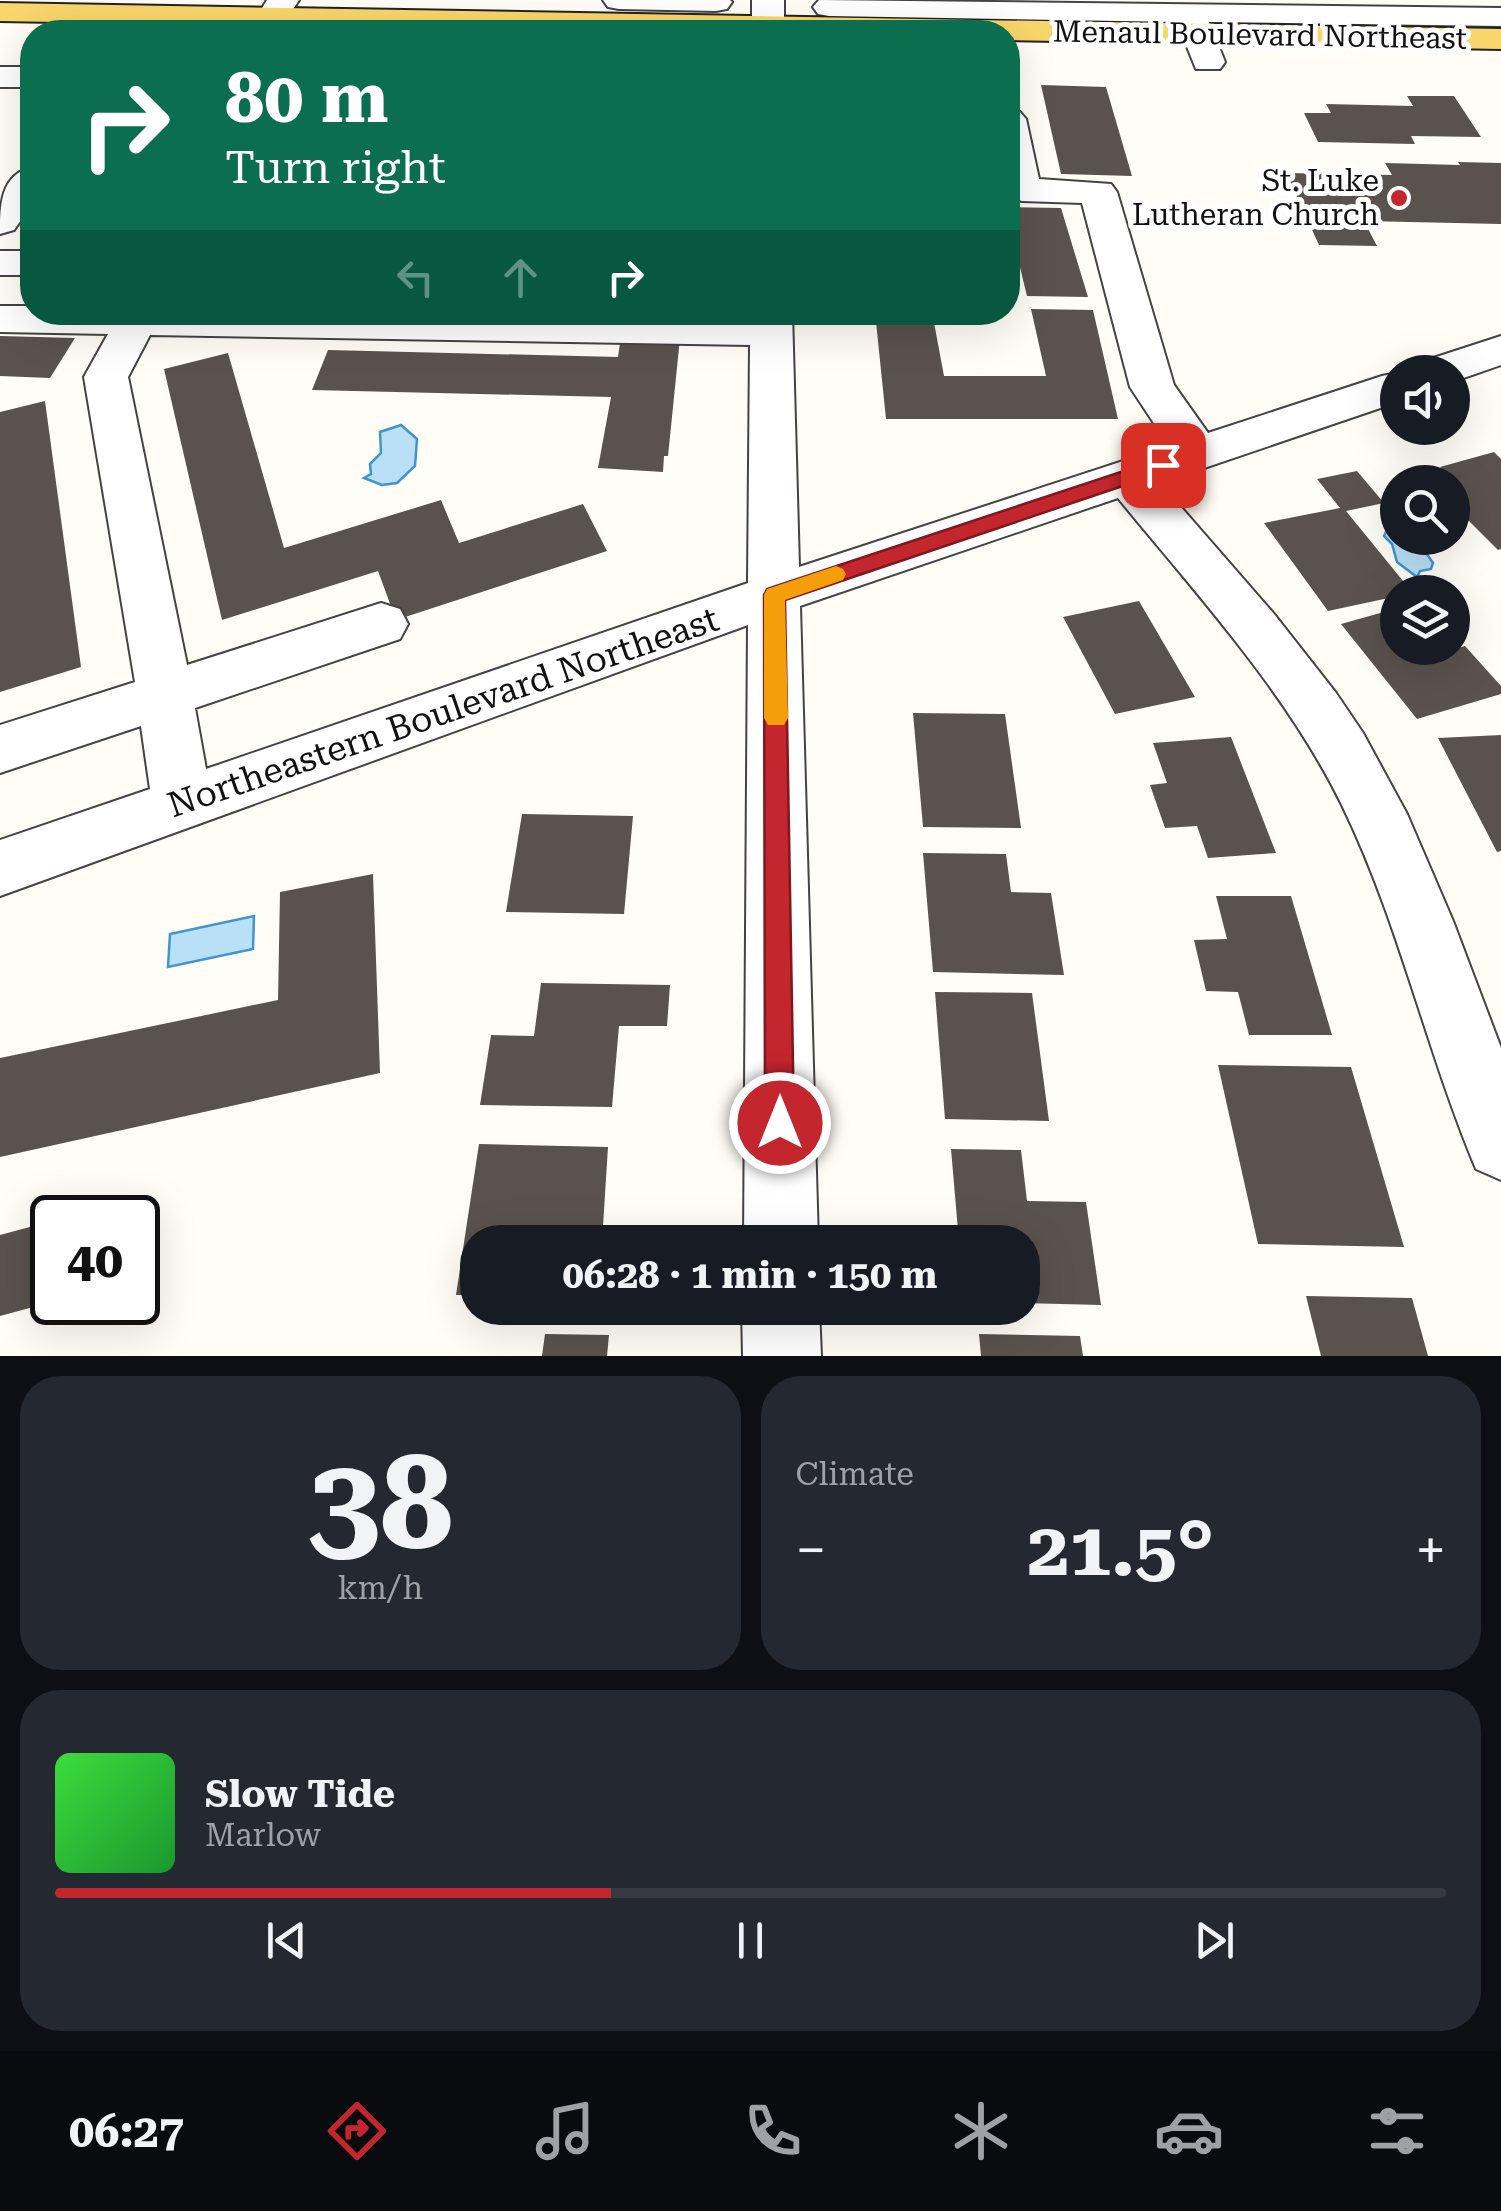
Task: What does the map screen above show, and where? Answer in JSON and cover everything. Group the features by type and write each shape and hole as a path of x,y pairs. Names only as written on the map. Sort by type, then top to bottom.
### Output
{"main road":[{"name":"Menaul Boulevard Northeast","path":"0,12 768,20"},
{"name":"Menaul Boulevard Northeast","path":"1020,29 1199,36 1501,39"},
{"name":"Menaul Boulevard Northeast","path":"1020,57 1199,36 1501,66"}],"street":[{"path":"619,0 716,2"},
{"path":"829,7 995,20"},
{"path":"1020,22 1199,36 1501,17"},
{"path":"1020,190 1098,192 1152,387 1198,453"},
{"path":"134,325 106,377 182,804"},
{"path":"771,325 780,1225"},
{"name":"Northeastern Boulevard Northeast","path":"0,868 774,595 1380,392"},
{"path":"1128,477 1302,692 1364,788 1406,886 1501,1144"},
{"path":"0,749 381,624"},
{"path":"781,1325 782,1356"}],"water":[{"path":"401,425 417,439 415,466 397,483 382,485 364,478 371,474 370,464 381,453 380,432"},
{"path":"1395,555 1428,555 1433,563 1431,569 1414,575 1397,562"},
{"path":"254,916 253,949 168,967 170,934"}],"building":[{"path":"1041,85 1106,87 1132,176 1061,174"},
{"path":"1407,96 1454,96 1481,137 1411,136 1415,144 1318,142 1304,113 1331,113 1326,104 1413,106"},
{"name":"St. Luke Lutheran Church","path":"1458,162 1501,163 1501,224 1364,221 1377,246 1319,245 1286,173 1392,175 1385,163 1460,165"},
{"path":"1020,207 1061,208 1088,297 1027,296 1020,268"},
{"path":"1031,309 1093,310 1118,419 886,419 876,325 934,325 944,376 1046,376"},
{"path":"0,336 75,338 50,378 0,376"},
{"path":"621,336 680,338 663,472 598,468 611,397 312,390 328,350 618,357"},
{"path":"228,353 284,548 441,500 459,543 583,504 607,551 396,620 378,571 222,620 164,369"},
{"path":"45,401 81,667 0,692 0,412"},
{"path":"1494,452 1501,459 1501,549 1470,522 1470,465 1447,465"},
{"path":"1357,471 1380,498 1380,504 1346,511 1398,575 1380,575 1380,600 1328,611 1264,523 1340,508 1317,479"},
{"path":"1139,601 1195,697 1115,714 1063,617"},
{"path":"1380,613 1380,665 1470,665 1470,652 1501,686 1501,694 1417,719 1341,624"},
{"path":"913,713 1005,714 1021,828 923,827"},
{"path":"1501,735 1501,851 1497,852 1438,738"},
{"path":"1231,737 1276,853 1208,858 1197,826 1165,828 1150,785 1167,783 1153,743"},
{"path":"522,814 633,816 624,914 506,912"},
{"path":"923,853 1006,854 1011,892 1051,893 1064,975 933,972"},
{"path":"373,874 380,1073 0,1157 0,1058 278,1000 280,892"},
{"path":"1216,896 1291,896 1332,1035 1249,1035 1238,992 1206,991 1194,940 1227,939"},
{"path":"541,983 670,985 667,1026 619,1026 612,1107 480,1105 491,1035 534,1036"},
{"path":"935,992 1032,993 1049,1121 945,1119"},
{"path":"1218,1065 1351,1067 1404,1247 1258,1244"},
{"path":"479,1144 608,1147 603,1225 467,1225"},
{"path":"951,1149 1021,1150 1027,1201 1086,1202 1101,1305 1040,1303 1040,1225 958,1225"},
{"path":"30,1227 30,1308 0,1316 0,1235"},
{"path":"1306,1296 1412,1298 1428,1356 1321,1356"},
{"path":"545,1334 609,1335 607,1356 542,1356"},
{"path":"979,1334 1080,1336 1083,1356 981,1356"}],"slow traffic":[{"path":"776,718 774,595 836,574"}],"place":[{"name":"St. Luke Lutheran Church","path":"1399,198"}],"route":[{"path":"780,1123 774,595 1163,465"}]}
